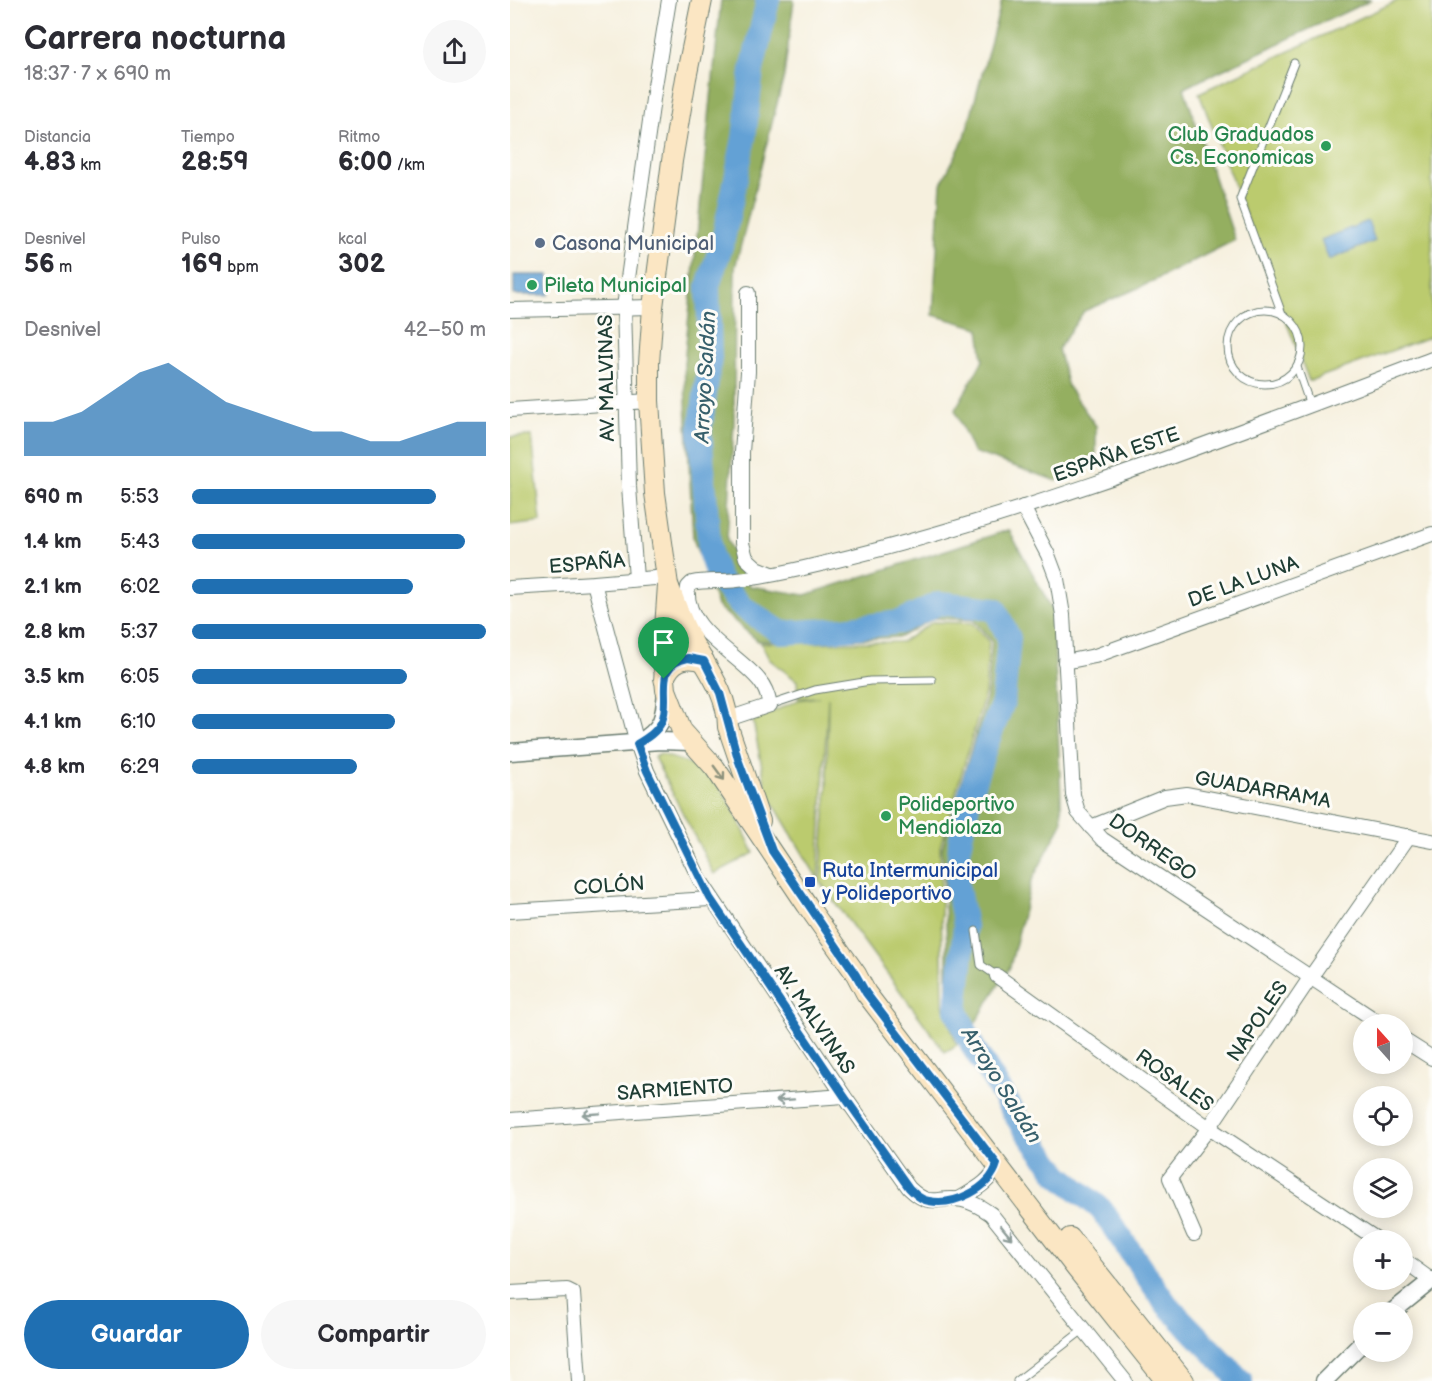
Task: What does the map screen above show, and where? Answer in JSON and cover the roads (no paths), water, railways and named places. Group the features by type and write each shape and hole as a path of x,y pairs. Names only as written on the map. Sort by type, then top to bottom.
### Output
{"main road":[{"path":"686,78 694,0"},
{"path":"702,0 672,161 653,307 649,401 655,493 667,581 663,634 665,685 676,719 690,742 715,768 873,1002 1076,1268 1166,1381"},
{"path":"667,581 682,622 713,676 772,851"},
{"path":"665,685 668,670 680,659 704,661"},
{"path":"690,742 705,744 712,742 724,734 728,723"},
{"path":"856,975 871,988 1184,1381"}],"street":[{"name":"AV. MALVINAS","path":"636,578 625,402 624,307 669,0"},
{"path":"748,293 748,372 742,452 742,543 746,558 757,568 774,574"},
{"path":"510,310 653,307"},
{"name":"ESPAÑA ESTE","path":"770,705 767,692 758,679 711,637 694,613 689,600 688,586 692,583 736,580 806,568 922,538 1023,507 1432,359"},
{"path":"510,410 649,401"},
{"name":"DORREGO","path":"1023,507 1048,555 1057,579 1063,615 1073,795 1078,812 1102,839 1365,1014"},
{"name":"DE LA LUNA","path":"1065,662 1095,656 1432,534"},
{"name":"ESPAÑA","path":"510,588 636,578 667,581"},
{"name":"AV. MALVINAS","path":"594,583 637,744 652,781 710,898 909,1188 918,1197 930,1202 959,1199 976,1204 991,1214 1125,1381"},
{"path":"637,744 650,736 662,721 665,685"},
{"path":"728,723 770,705"},
{"path":"510,752 660,741 690,742"},
{"name":"GUADARRAMA","path":"1091,827 1166,797 1187,794 1432,841"},
{"name":"NAPOLES","path":"1194,1234 1170,1178 1209,1128 1409,836"},
{"name":"COLÓN","path":"510,911 710,898"},
{"name":"ROSALES","path":"997,976 1209,1128 1363,1230"},
{"path":"1413,1046 1432,1059"},
{"name":"SARMIENTO","path":"510,1120 844,1096"},
{"path":"959,1199 986,1182 994,1174 997,1164"},
{"path":"1404,1302 1431,1280 1413,1267"},
{"path":"1076,1268 1091,1292 1142,1358 1153,1381"},
{"path":"510,1293 567,1290 573,1293 579,1381"},
{"path":"1324,1381 1353,1352"}],"lane":[{"path":"1282,314 1240,200 1294,63"},
{"path":"1264,310 1282,314 1296,326 1301,337 1302,356 1297,368 1283,380 1272,384 1248,381 1238,373 1229,357 1227,345 1230,333 1241,318 1252,312 1264,310"},
{"path":"1297,368 1310,405"},
{"path":"770,705 815,690 859,683 932,680"},
{"name":"ROSALES","path":"976,931 981,965 997,976"},
{"path":"1017,1381 1083,1330"}],"water":[{"path":"1368,221 1375,241 1329,260 1321,240"},
{"name":"Pileta Municipal","path":"514,275 549,275 549,295 514,295"}],"waterway":[{"name":"Arroyo Saldán","path":"768,0 752,70 744,138 733,193 723,240 708,286 710,358 700,432 710,554 718,578 741,606 782,633 900,622 939,603 995,609 1009,638 1003,702 970,794 960,842 957,884 965,926 956,1010 973,1047 1021,1124 1058,1174 1101,1209 1167,1305 1241,1381"}],"place":[{"name":"Club Graduados Cs. Economicas","path":"1326,146"},
{"name":"Casona Municipal","path":"540,243"},
{"name":"Pileta Municipal","path":"532,285"},
{"name":"Polideportivo Mendiolaza","path":"886,816"},
{"name":"Ruta Intermunicipal y Polideportivo","path":"810,882"}]}
